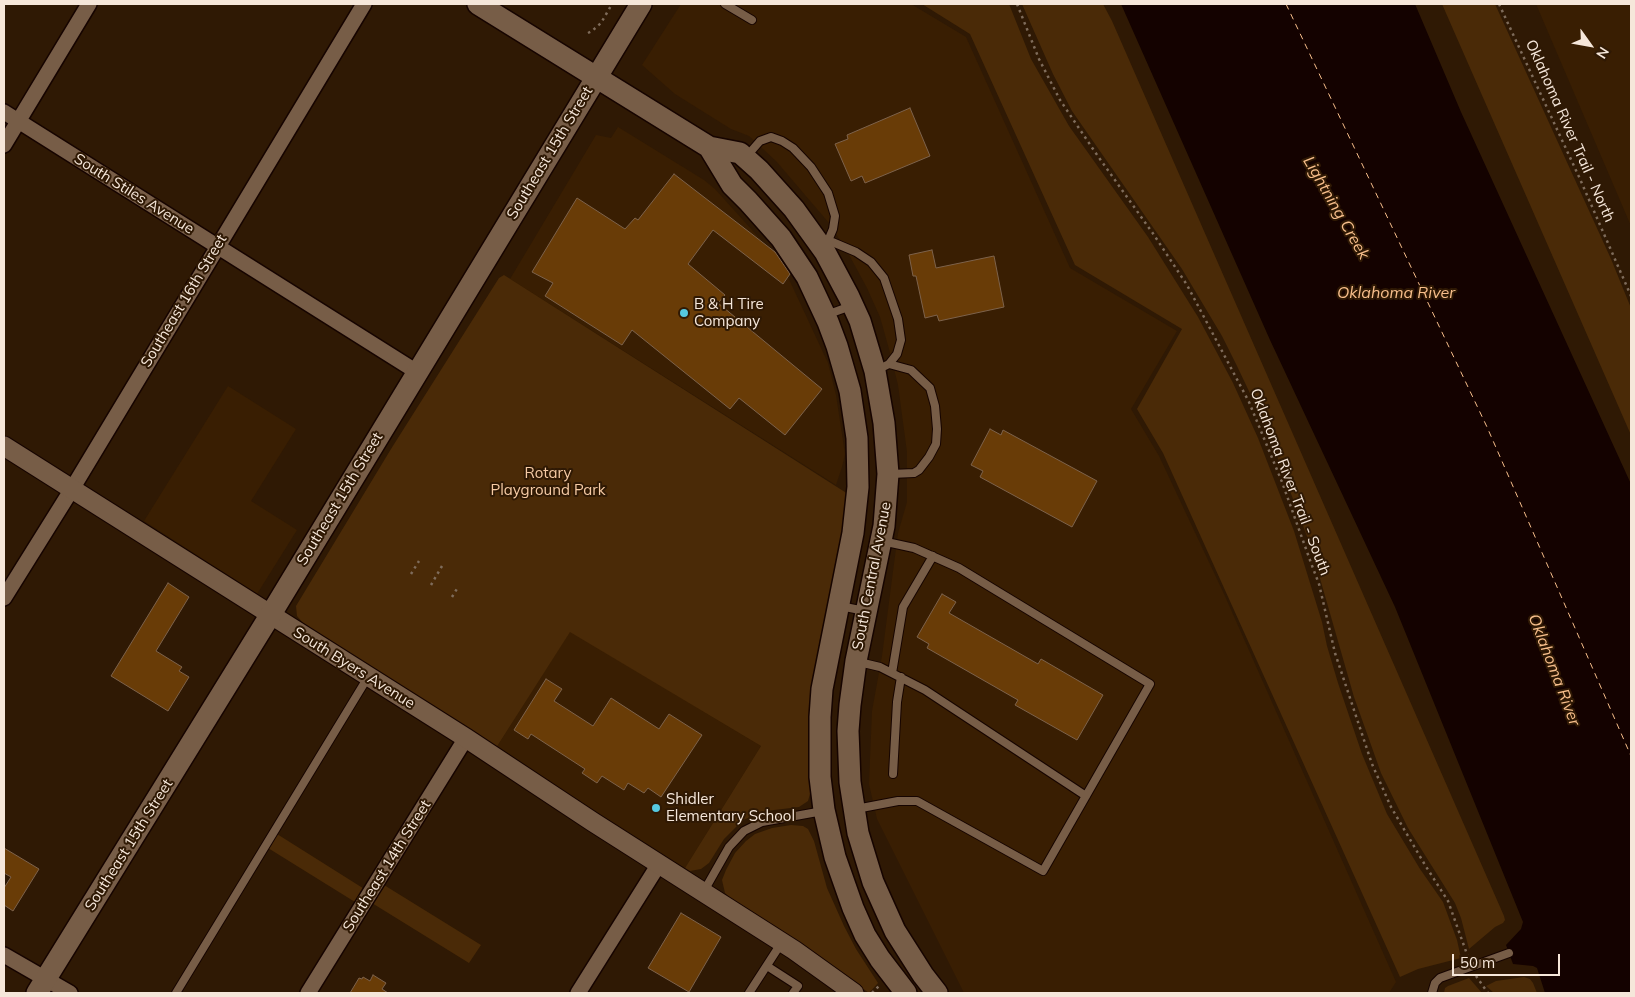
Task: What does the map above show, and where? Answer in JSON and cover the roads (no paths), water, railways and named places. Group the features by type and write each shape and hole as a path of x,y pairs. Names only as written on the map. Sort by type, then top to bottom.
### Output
{"main road":[{"name":"South Central Avenue","path":"478,4 709,146 740,153 777,189 827,245 853,305 868,346 882,368 888,474 882,542 856,661 850,705 848,731 850,782 854,810 873,882 884,908 908,953 938,993"},
{"name":"Southeast 15th Street","path":"41,986 271,614 641,4"},
{"name":"South Central Avenue","path":"709,146 732,185 765,219 807,278 825,315 837,346 850,391 859,462 858,486 853,533 826,663 820,716 820,777 824,810 835,857 853,908 865,935 880,959 906,993"}],"street":[{"path":"4,145 89,4"},
{"name":"Southeast 16th Street","path":"4,598 72,489 364,4"},
{"name":"South Stiles Avenue","path":"4,112 417,372"},
{"name":"South Byers Avenue","path":"4,446 704,891 782,942 853,993"},
{"name":"Southeast 14th Street","path":"308,993 466,738"},
{"path":"578,993 659,864"},
{"path":"4,955 41,986 70,993"}],"lane":[{"path":"725,4 752,20"},
{"path":"746,158 760,141 771,138 782,141 793,148 811,167 828,193 835,216 834,229 827,245 856,252 871,262 884,278 898,318 901,340 897,354 882,368"},
{"path":"825,315 853,305"},
{"path":"882,368 911,370 930,388 935,406 936,444 929,458 914,473 888,474"},
{"path":"854,810 898,801 917,801 1043,871 1150,684 959,568 914,548 882,542"},
{"path":"892,673 903,607 933,556"},
{"path":"839,605 867,611"},
{"path":"856,661 880,666 925,690 1086,796"},
{"path":"176,993 368,677"},
{"path":"893,774 897,702 901,677"},
{"path":"704,891 729,847 744,831 762,822 824,810"},
{"path":"750,993 782,942"},
{"path":"1432,993 1435,983 1440,978 1509,953"},
{"path":"767,966 798,986 793,993"}],"water":[{"name":"Oklahoma River","path":"1121,4 1415,4 1461,112 1631,484 1631,993 1545,993 1537,968 1513,964 1506,945 1521,929 1523,922 1395,607 1270,340"}],"place":[{"name":"B & H Tire Company","path":"684,313"},
{"name":"Shidler Elementary School","path":"656,808"}],"water label":[{"name":"Lightning Creek","path":"1336,208"}],"park label":[{"name":"Rotary Playground Park","path":"548,482"}]}
